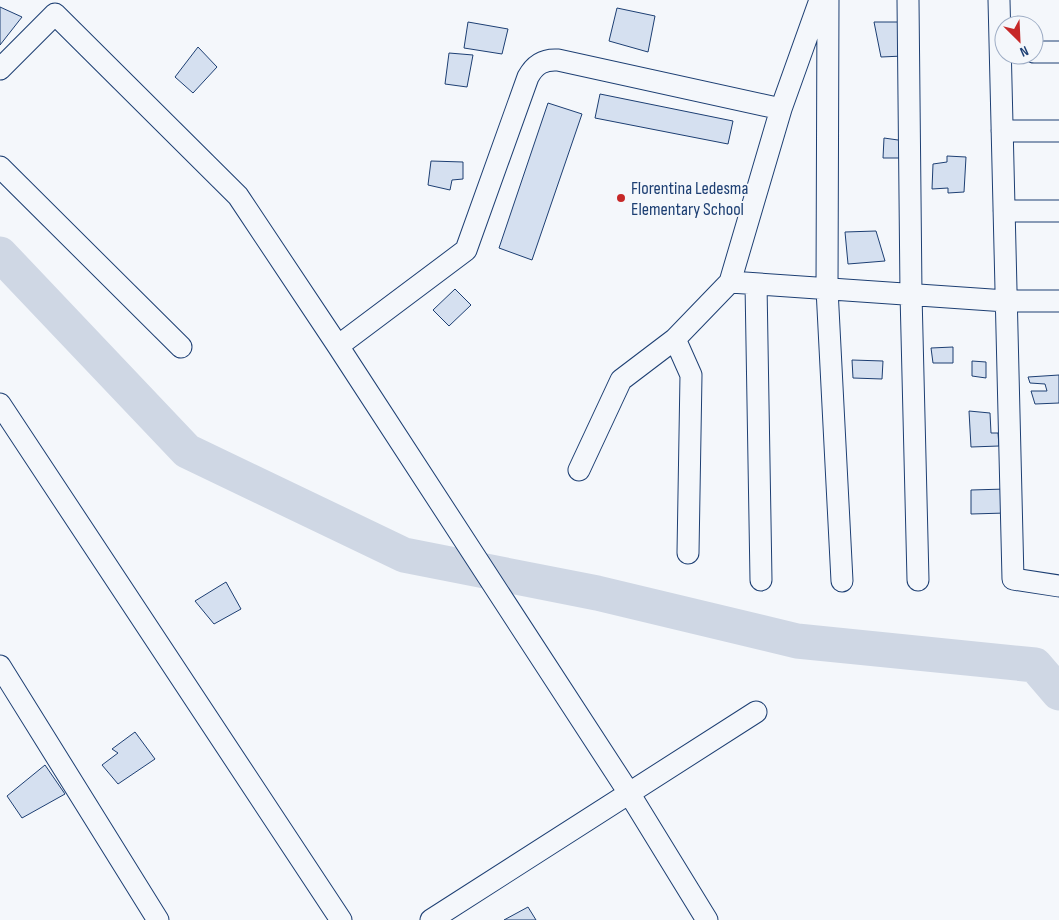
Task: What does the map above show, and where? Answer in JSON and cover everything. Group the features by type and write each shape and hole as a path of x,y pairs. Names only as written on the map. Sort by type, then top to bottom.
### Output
{"street":[{"path":"579,470 621,380 675,339 730,282 781,109 820,0"},
{"path":"828,0 827,289 842,581"},
{"path":"908,0 911,294 918,580"},
{"path":"999,0 1000,15"},
{"path":"0,69 55,14 238,196 630,793 707,920"},
{"path":"1044,52 1059,52"},
{"path":"338,346 466,250 528,77 537,65 544,61 558,60 781,109"},
{"path":"1002,65 1012,579 1059,586"},
{"path":"1002,131 1059,131"},
{"path":"0,168 181,347"},
{"path":"1004,211 1059,211"},
{"path":"730,282 1006,301 1059,301"},
{"path":"756,284 760,580"},
{"path":"675,339 691,375 688,552"},
{"path":"0,404 342,920"},
{"path":"0,666 158,920"},
{"path":"431,920 756,712"}],"building":[{"path":"0,7 22,17 0,45"},
{"path":"617,8 655,16 648,52 609,41"},
{"path":"468,22 508,29 502,54 464,48"},
{"path":"874,22 902,22 903,56 881,57"},
{"path":"198,47 217,67 193,93 175,77"},
{"path":"449,53 473,55 467,87 445,84"},
{"path":"600,94 733,121 728,144 595,118"},
{"path":"548,103 582,114 532,260 499,248"},
{"path":"884,138 905,141 905,158 883,158"},
{"path":"947,156 966,157 964,192 948,193 948,188 932,189 933,164 947,162"},
{"path":"431,161 463,162 463,179 452,180 450,190 428,185"},
{"path":"876,231 885,261 848,264 845,232"},
{"path":"455,289 471,305 449,326 433,310"},
{"path":"953,347 953,363 933,363 931,348"},
{"path":"852,360 883,361 882,379 853,378"},
{"path":"972,361 986,362 986,378 972,376"},
{"path":"1059,375 1059,403 1035,404 1031,391 1047,391 1045,384 1030,383 1028,377"},
{"path":"969,411 990,413 991,433 998,433 999,446 971,447"},
{"path":"1006,489 1006,513 971,514 971,490"},
{"path":"226,582 241,609 214,624 195,601"},
{"path":"135,732 155,759 118,784 102,765 118,753 112,749"},
{"path":"45,765 65,794 22,818 7,796"},
{"path":"528,907 536,920 504,920"}],"waterway":[{"path":"0,254 187,451 404,555 597,593 797,641 1035,665 1059,693"}],"place":[{"name":"Florentina Ledesma Elementary School","path":"621,198"}]}
